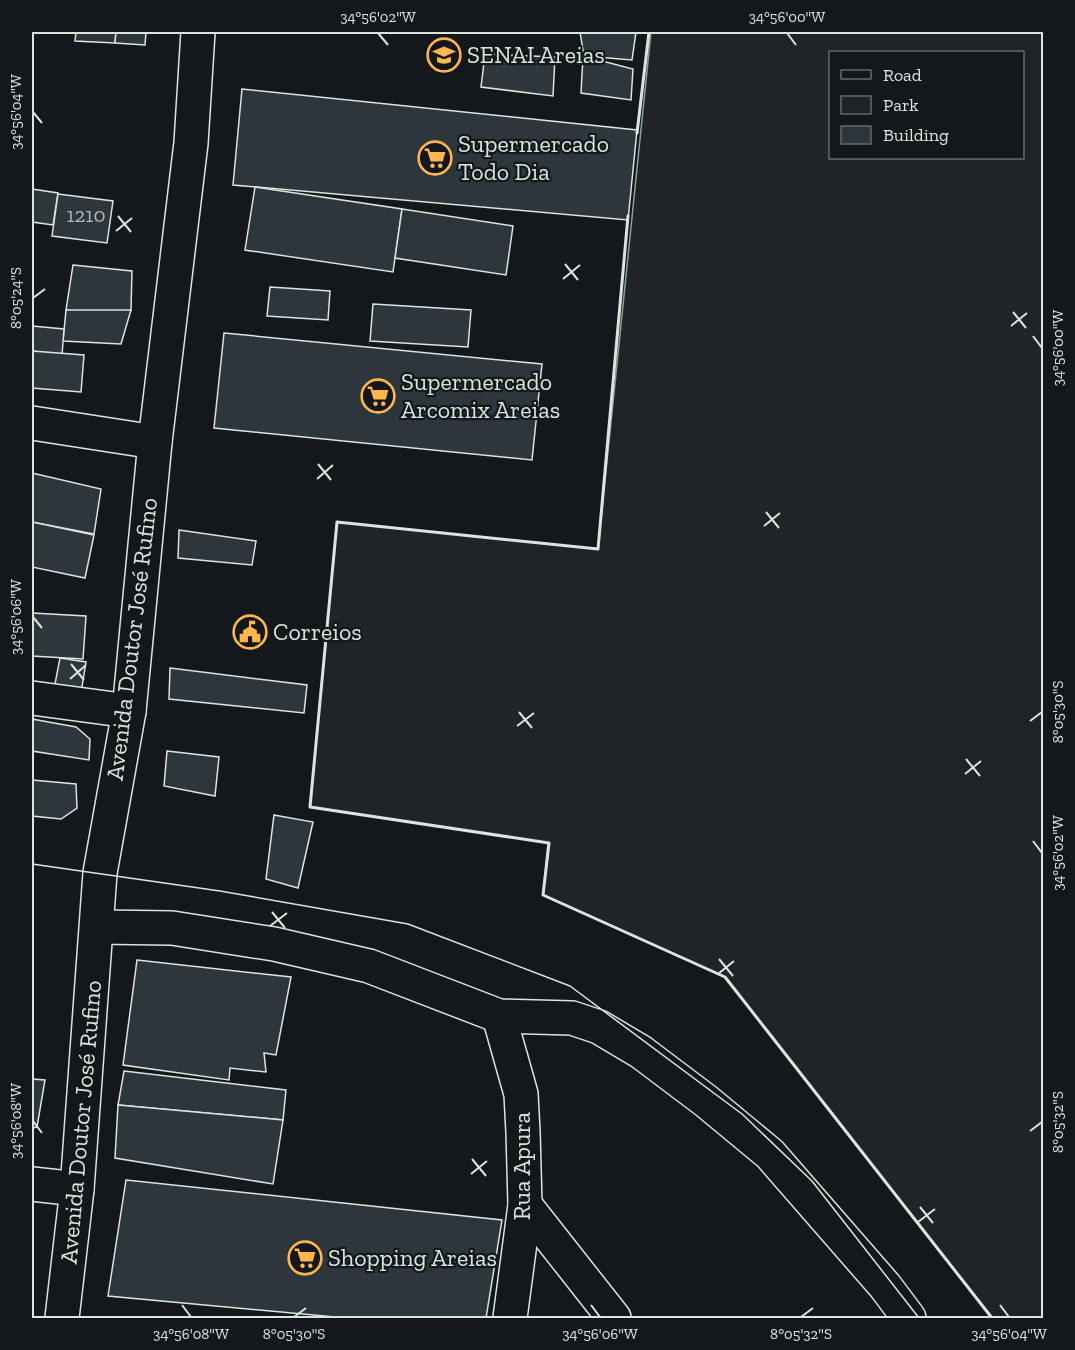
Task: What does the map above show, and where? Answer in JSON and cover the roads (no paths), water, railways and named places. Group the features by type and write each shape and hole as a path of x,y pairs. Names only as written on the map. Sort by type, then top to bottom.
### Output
{"street":[{"name":"Avenida Doutor José Rufino","path":"62,1318 77,1189 98,927 100,873 129,711 155,442 190,143 198,32"},
{"path":"32,423 155,442"},
{"path":"32,698 129,711"},
{"path":"98,927 172,928 273,944 369,966 499,1016 572,1018 599,1027 641,1052 706,1101 770,1154 870,1268 909,1318"},
{"name":"Rua Apura","path":"499,1016 521,1094 525,1205 510,1318"},
{"path":"32,1184 77,1189"},
{"path":"525,1205 614,1318"}],"tram line":[{"path":"32,864 220,891 408,924 570,986 742,1114 812,1181 919,1318"}],"place":[{"name":"SENAI Areias","path":"444,55"},
{"name":"Supermercado Todo Dia","path":"435,158"},
{"name":"Supermercado Arcomix Areias","path":"378,396"},
{"name":"Correios","path":"250,632"},
{"name":"Shopping Areias","path":"305,1258"}]}
